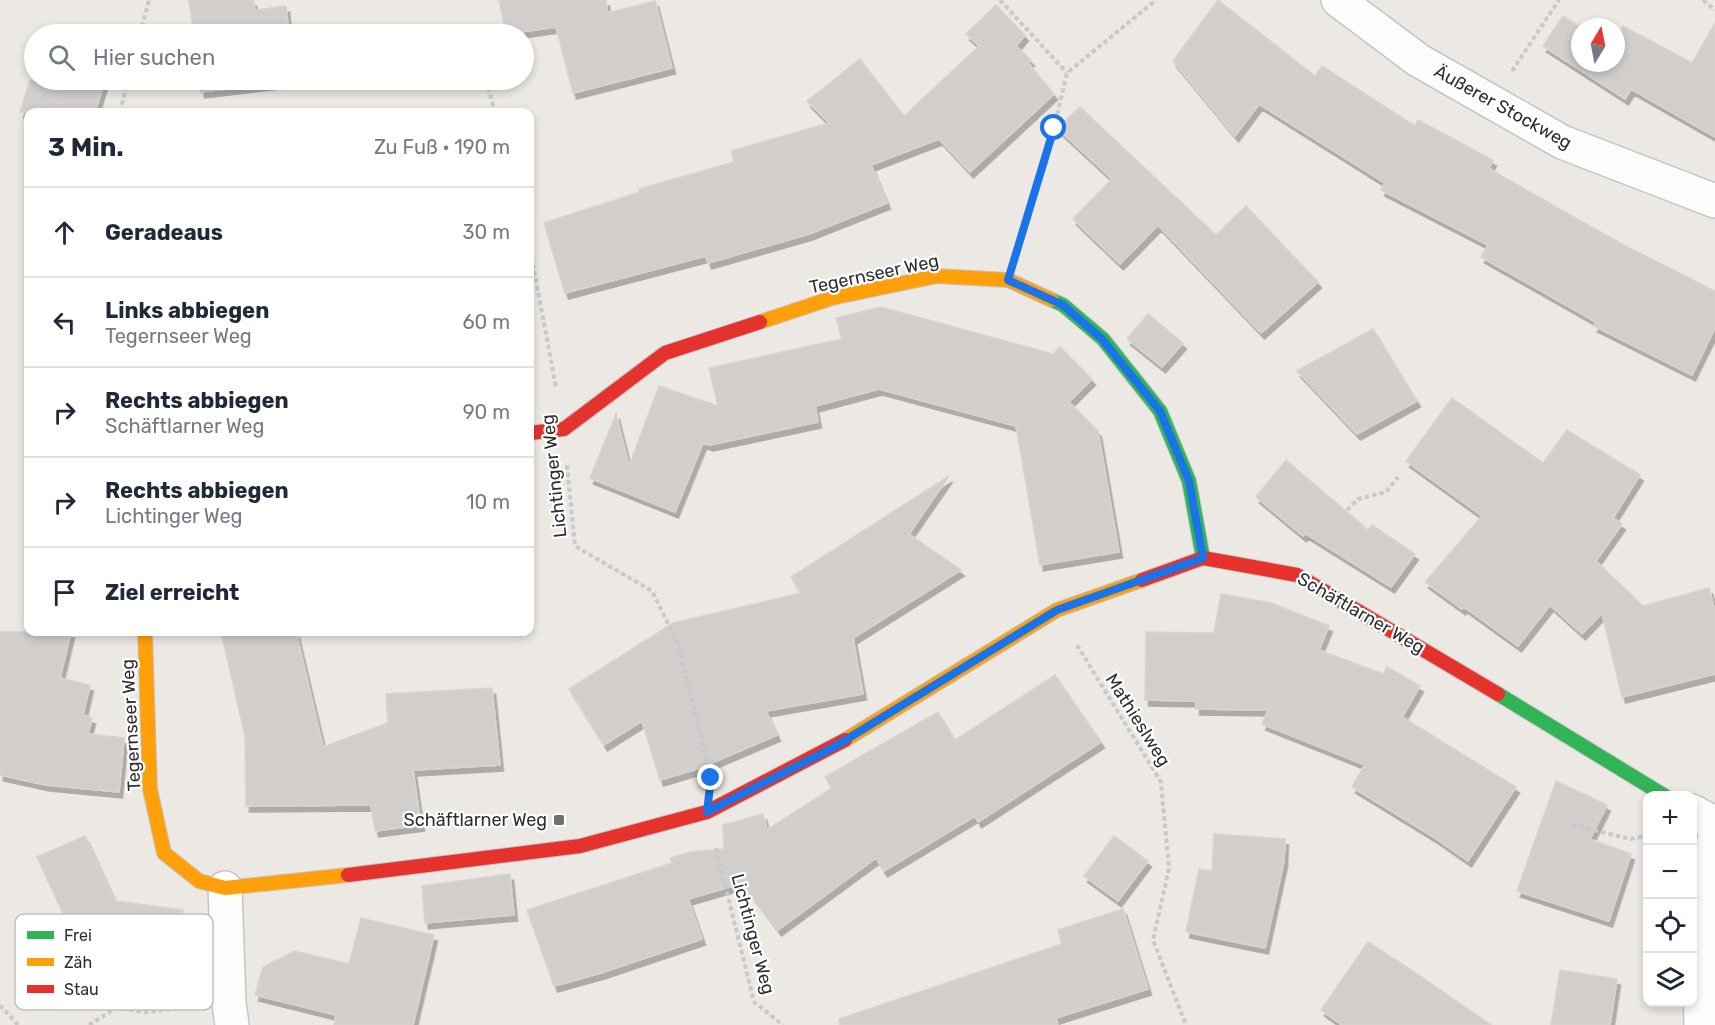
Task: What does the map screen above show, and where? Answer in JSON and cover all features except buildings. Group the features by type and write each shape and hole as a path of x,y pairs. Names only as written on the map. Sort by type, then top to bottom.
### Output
{"street":[{"name":"Äußerer Stockweg","path":"1338,0 1418,60 1562,142 1715,201"},
{"name":"Tegernseer Weg","path":"564,429 664,353 832,298 937,276 1008,280 1063,305 1102,339 1160,411 1189,481 1203,558"},
{"path":"534,433 564,429"},
{"name":"Schäftlarner Weg","path":"225,888 388,871 580,846 707,812 834,747 1057,610 1203,558 1297,575 1658,791"},
{"name":"Tegernseer Weg","path":"146,636 150,789 164,853 199,881 225,888"},
{"path":"1697,814 1715,824"},
{"path":"1701,1025 1700,994 1706,902 1715,831"},
{"path":"225,888 230,1014"}],"path":[{"path":"143,24 149,0"},
{"path":"1000,0 1067,72"},
{"path":"1008,280 1054,128 1067,72 1156,0"},
{"path":"1492,102 1559,0"},
{"path":"1703,0 1715,10"},
{"path":"121,108 126,90"},
{"path":"489,90 494,108"},
{"name":"Lichtinger Weg","path":"534,270 564,429 575,546 652,591 677,642 711,778 707,812 754,1002 783,1025"},
{"path":"1347,510 1358,499 1386,492 1398,477"},
{"name":"Mathieslweg","path":"1057,610 1161,782 1169,869 1153,940 1186,1025"},
{"path":"1572,825 1631,839 1643,837"},
{"path":"0,1005 18,1025"},
{"path":"89,1025 113,1010"},
{"path":"131,1010 230,1014"}],"traffic: fast":[{"path":"1052,300 1063,305 1103,339 1160,411 1189,481 1203,558"},
{"path":"1498,694 1657,791"}],"traffic: slow":[{"path":"760,322 832,298 937,276 1008,280 1052,300"},
{"path":"845,740 1057,610 1142,580"},
{"path":"145,636 150,789 164,853 199,881 225,888 348,875"}],"traffic: jam":[{"path":"534,433 564,429 665,353 760,322"},
{"path":"1142,580 1203,558 1297,575 1498,694"},
{"path":"348,875 580,846 707,812 845,740"}],"place":[{"name":"Schäftlarner Weg","path":"559,820"}],"route":[{"path":"711,778 707,812 834,747 1057,610 1203,558 1189,481 1160,411 1102,339 1063,305 1008,280 1054,128"}]}
